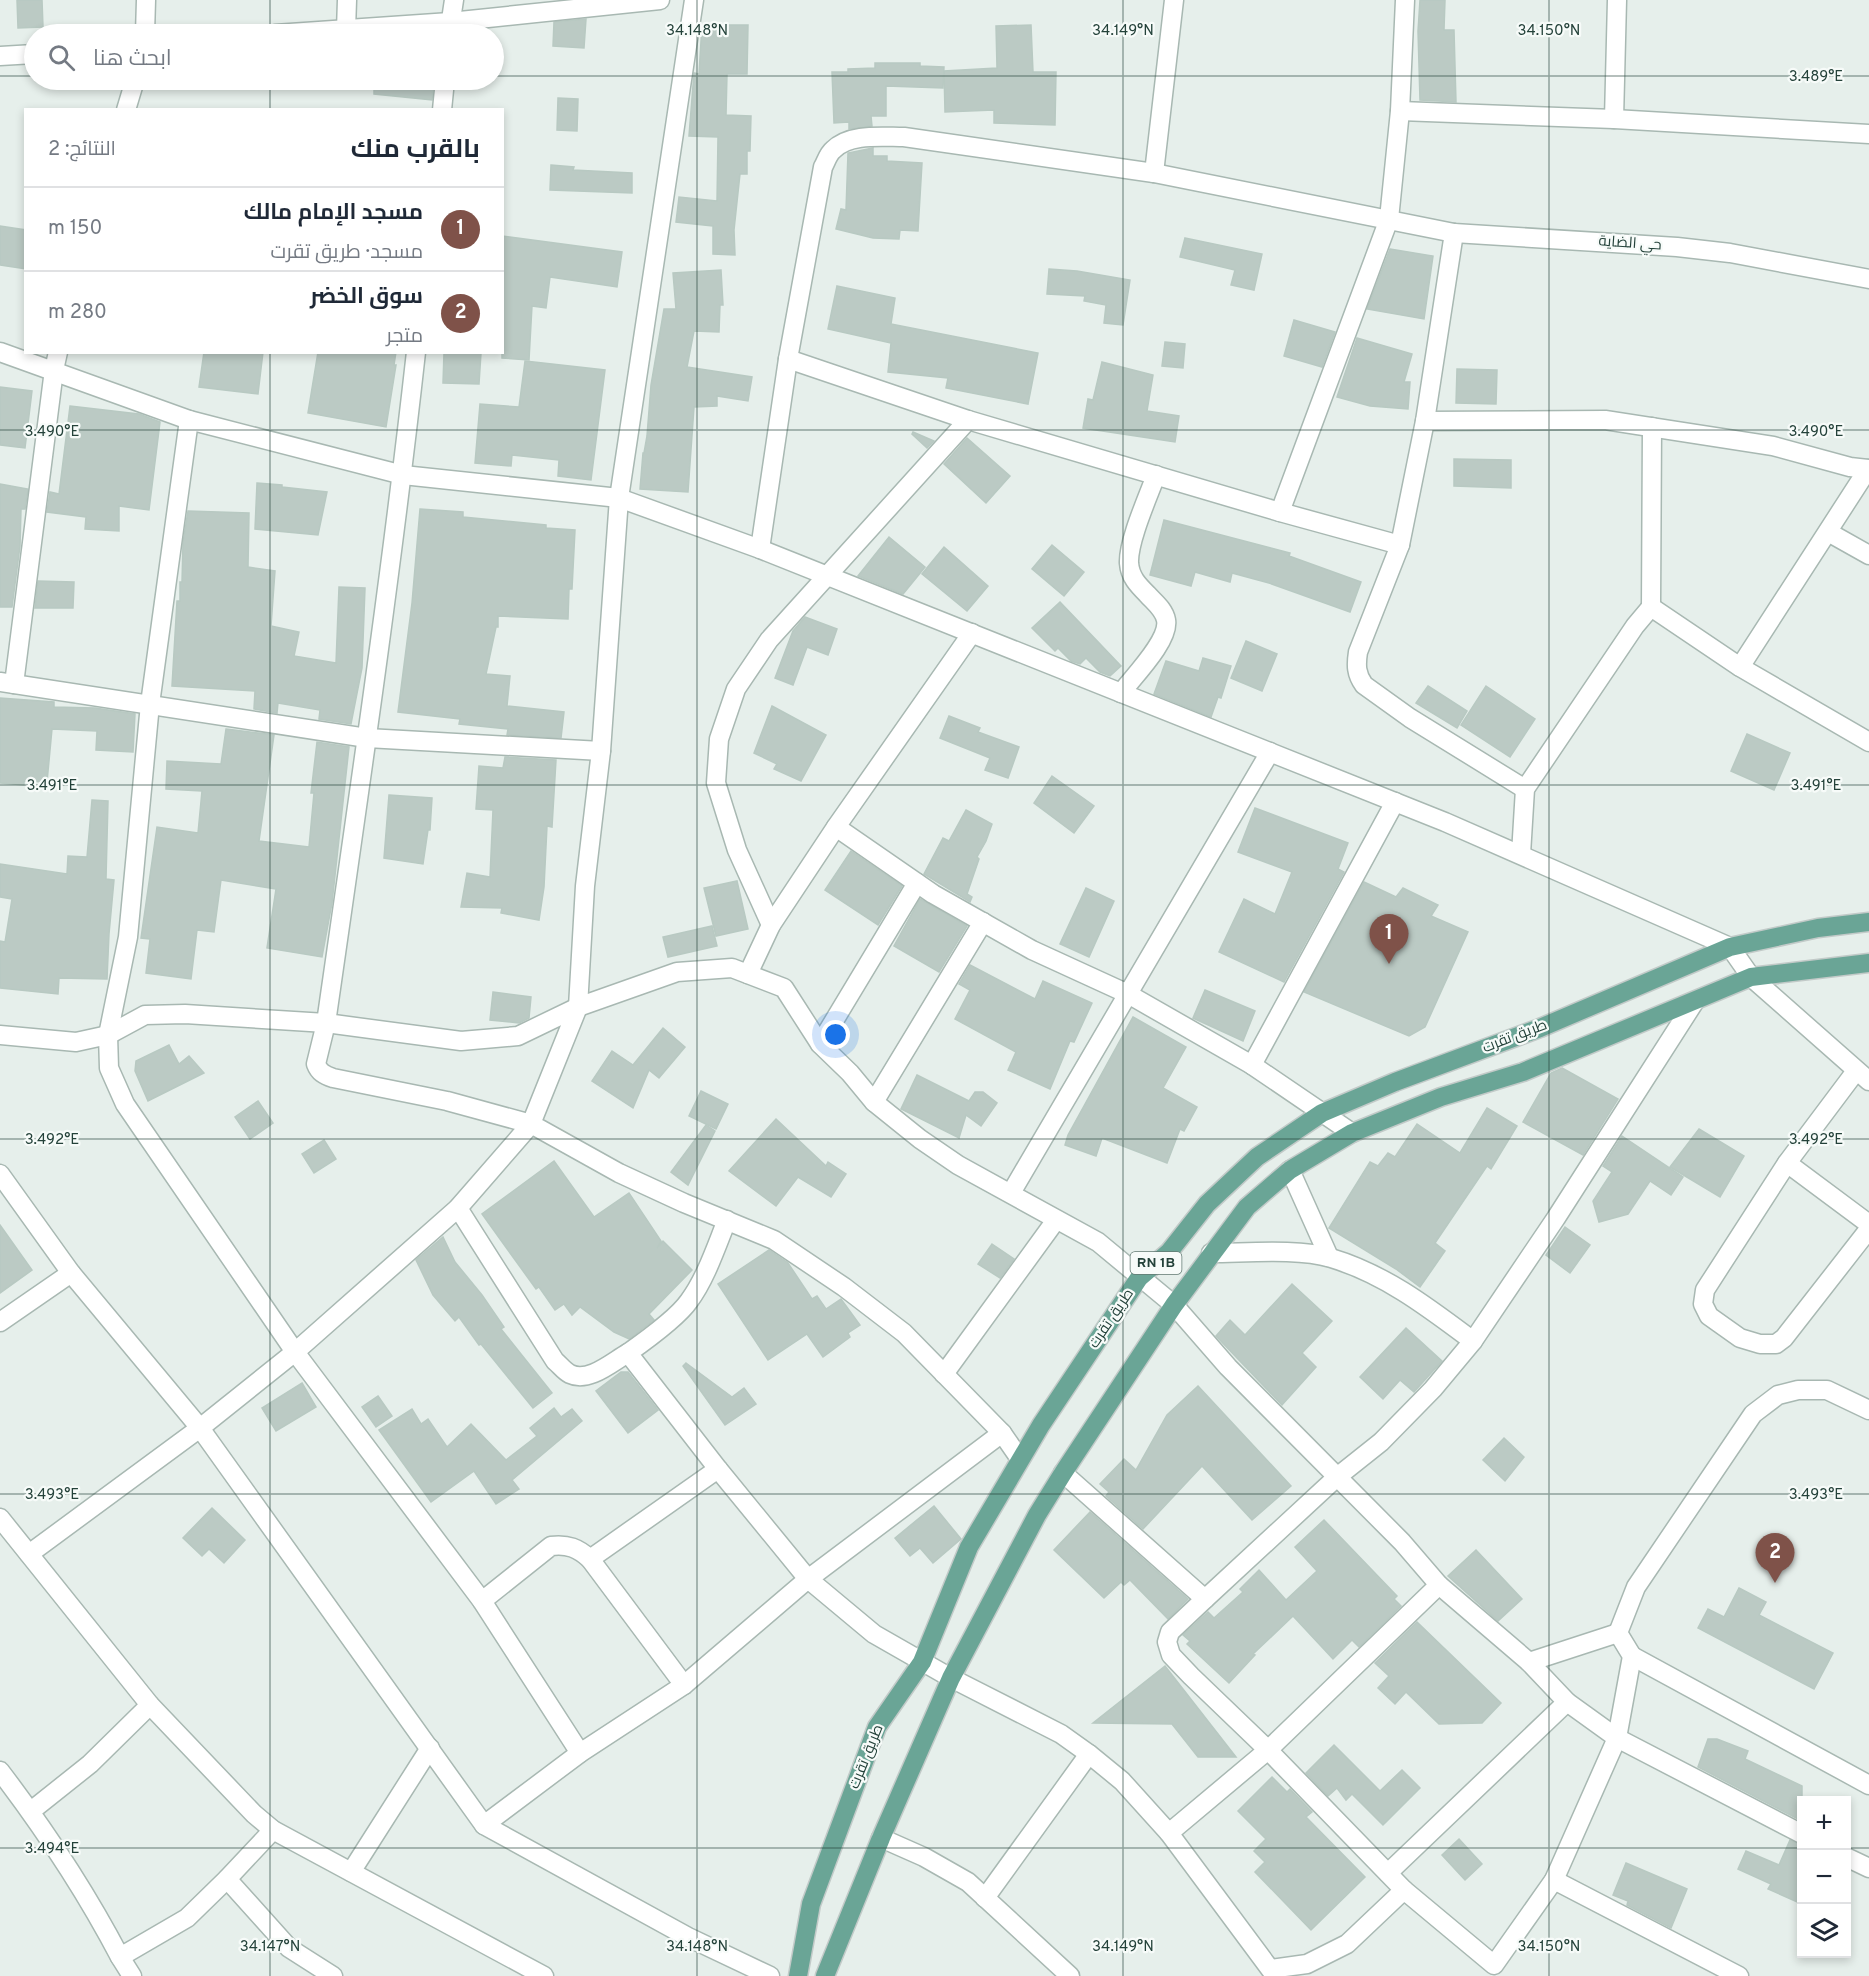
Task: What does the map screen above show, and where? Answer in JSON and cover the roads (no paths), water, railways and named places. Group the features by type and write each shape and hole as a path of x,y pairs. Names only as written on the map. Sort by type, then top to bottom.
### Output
{"main road":[{"name":"طريق تقرت","path":"798,1976 812,1904 877,1727 922,1662 969,1547 1020,1459 1139,1278 1169,1252 1207,1204 1257,1157 1322,1113 1395,1082 1540,1028 1730,947 1818,928 1869,922"},
{"name":"RN 1B","path":"825,1976 881,1838 951,1678 1037,1515 1174,1305 1247,1207 1290,1170 1352,1133 1441,1097 1523,1072 1751,976 1869,963"}],"street":[{"path":"145,24 146,0"},
{"path":"346,24 347,0"},
{"path":"451,24 454,0"},
{"path":"480,24 660,0"},
{"path":"29,1554 200,1428 295,1352 458,1208 531,1124 578,1007 585,886 601,752 619,498 694,0"},
{"path":"1154,173 1174,0"},
{"path":"1280,512 1389,219 1400,111 1405,0"},
{"path":"1614,119 1617,0"},
{"path":"0,57 24,55"},
{"path":"127,108 132,90"},
{"path":"442,108 444,90"},
{"path":"1400,111 1614,119 1869,134"},
{"name":"حي الضاية","path":"760,549 788,359 823,167 831,151 846,141 904,137 1154,173 1454,233 1720,252 1869,279"},
{"path":"1454,233 1425,421 1400,545 1358,652 1356,666 1358,678 1364,685 1410,718 1525,789"},
{"path":"0,352 56,361 189,420 403,475 619,498 760,549 1395,802 1521,854 1730,947 1751,976 1862,1076 1786,1163 1705,1290 1703,1304 1709,1316 1740,1338 1760,1344 1776,1344 1784,1338 1869,1229"},
{"path":"416,354 403,475 326,1023 316,1064 318,1069 325,1075 447,1101 531,1124 619,1173 774,1240 844,1287 904,1333 1002,1433 1020,1459"},
{"path":"788,359 968,420 1400,545"},
{"path":"56,361 7,683 367,738 601,752"},
{"path":"189,420 150,704 128,937 108,1035 109,1068 125,1104 295,1352 482,1601 580,1753"},
{"path":"771,925 737,850 716,783 719,739 736,689 769,640 968,420"},
{"path":"1425,421 1605,420 1773,446 1850,467 1869,469 1740,668"},
{"path":"1521,854 1525,789 1635,626 1651,607 1652,427"},
{"path":"1120,693 1157,646 1165,632 1166,621 1161,610 1134,580 1129,562 1134,536 1155,475"},
{"path":"1828,532 1869,555"},
{"path":"1651,607 1740,668 1869,742"},
{"path":"748,974 771,925 836,827 972,633"},
{"path":"1011,1193 1270,752"},
{"path":"1252,1065 1395,802"},
{"path":"836,827 917,883 983,922 1032,950 1128,994 1252,1065 1352,1133"},
{"path":"820,1044 917,883"},
{"path":"874,1102 983,922"},
{"path":"0,1035 76,1042 108,1035 146,1015 185,1014 326,1023 460,1041 518,1036 578,1007 677,972 732,968 784,988 820,1044 850,1073 874,1102 920,1139 958,1165 1098,1242 1174,1305 1228,1367 1402,1542 1439,1585 1528,1662 1567,1702 1617,1738 1797,1831"},
{"path":"1632,1656 1617,1738 1554,1880 1491,1971 1404,1890 1268,1750 1171,1655 1167,1642 1170,1632 1337,1477 1381,1442 1434,1389 1473,1341 1556,1218 1695,1001"},
{"path":"1786,1163 1869,1224"},
{"path":"1290,1170 1329,1257"},
{"path":"0,1174 71,1272 200,1428 484,1825 688,1937 770,1976"},
{"path":"458,1208 555,1361 568,1373 581,1377 596,1372 628,1353 651,1337 689,1303 710,1262 727,1220"},
{"path":"944,1374 1056,1220"},
{"path":"1211,1253 1282,1253 1329,1257 1385,1280 1429,1308 1473,1341"},
{"path":"0,1322 71,1272"},
{"path":"628,1353 808,1580 874,1634 951,1678 1061,1734 1122,1781 1169,1833 1264,1973 1307,1964 1347,1944 1404,1890"},
{"path":"1618,1633 1636,1587 1753,1414 1778,1395 1798,1390 1827,1390 1869,1410"},
{"path":"484,1825 580,1753 684,1685 808,1580 1002,1433"},
{"path":"590,1559 718,1469"},
{"path":"1063,1473 1205,1599"},
{"path":"0,1518 150,1705 232,1792 273,1830 544,1976"},
{"path":"482,1601 551,1546 563,1545 579,1549 590,1559 684,1685"},
{"path":"1169,1833 1268,1750 1439,1585"},
{"path":"1618,1633 1632,1656 1869,1785"},
{"path":"1528,1662 1618,1633"},
{"path":"1388,1873 1567,1702"},
{"path":"31,1811 90,1764 150,1705"},
{"path":"351,1872 430,1748"},
{"path":"985,1898 1089,1754"},
{"path":"0,1771 31,1811 100,1920 132,1976"},
{"path":"120,1957 187,1918 273,1830"},
{"path":"881,1838 924,1857 959,1877 985,1898 1066,1974"},
{"path":"1851,1859 1869,1868"},
{"path":"227,1879 289,1948 333,1976"},
{"path":"1554,1880 1739,1976"}],"place":[{"name":"مسجد الإمام مالك","path":"1389,964"},
{"name":"سوق الخضر","path":"1775,1583"}]}
